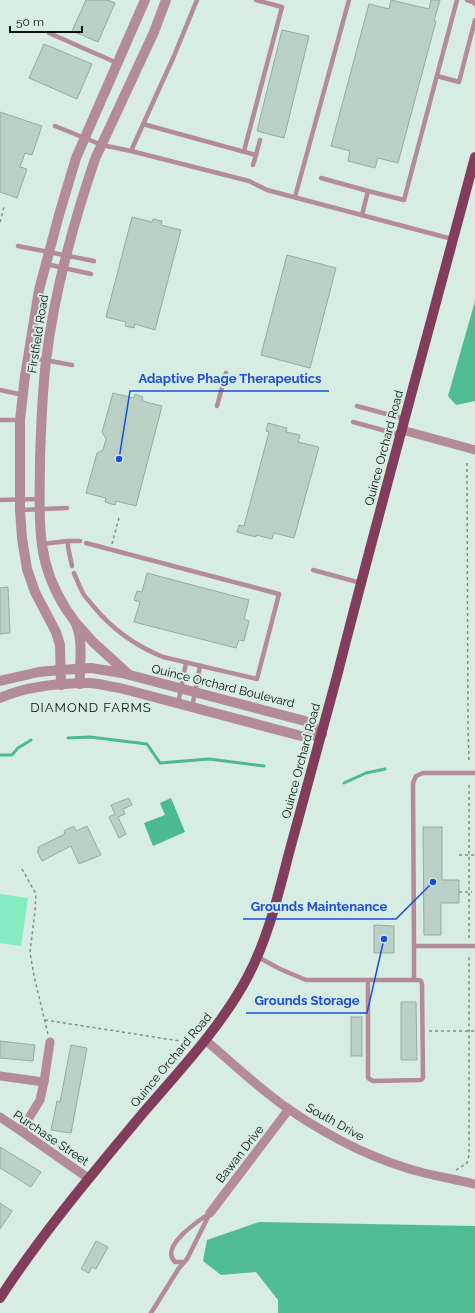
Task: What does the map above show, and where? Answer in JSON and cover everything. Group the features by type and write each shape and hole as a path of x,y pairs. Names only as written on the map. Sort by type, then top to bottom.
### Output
{"main road":[{"name":"Quince Orchard Road","path":"0,1298 48,1230 88,1178 205,1040 227,1011 258,957 271,920 322,734 361,582 475,157"}],"street":[{"name":"Firstfield Road","path":"61,685 60,645 56,632 35,592 27,569 22,538 20,420 23,395 39,290 76,158 83,138 145,0"},
{"name":"Firstfield Road","path":"80,684 79,669 81,652 76,623 54,587 47,568 42,544 40,504 41,418 46,360 66,255 90,174 154,32 166,0"},
{"path":"401,432 475,450"},
{"path":"76,623 93,642 130,675"},
{"name":"Quince Orchard Boulevard","path":"0,681 39,672 91,668 130,675 305,721 322,734"},
{"path":"0,698 24,690 90,683 120,688 306,737 322,734"},
{"name":"South Drive","path":"205,1040 289,1109 321,1130 355,1148 389,1162 424,1173 475,1184"},
{"path":"21,1130 40,1100 50,1042"},
{"path":"0,1076 44,1082"},
{"name":"Bawan Drive","path":"210,1213 289,1109"},
{"name":"Purchase Street","path":"0,1117 21,1130 88,1178"}],"lane":[{"path":"131,151 178,47 197,0"},
{"path":"244,152 282,7 256,0"},
{"path":"295,197 349,0"},
{"path":"321,178 404,200 457,0"},
{"path":"467,0 475,4"},
{"path":"437,76 459,82 475,20"},
{"path":"49,33 117,63"},
{"path":"143,124 256,155"},
{"path":"55,126 102,145 249,181 267,190 453,239"},
{"path":"253,165 260,140"},
{"path":"362,215 368,191"},
{"path":"18,246 94,261"},
{"path":"46,264 91,274"},
{"path":"28,357 72,365"},
{"path":"217,406 226,373"},
{"path":"0,390 23,395"},
{"path":"357,406 405,419"},
{"path":"0,420 20,420"},
{"path":"353,422 401,432"},
{"path":"0,500 21,505 40,504 67,508"},
{"path":"21,505 40,504"},
{"path":"42,544 68,540 80,541"},
{"path":"68,540 72,566"},
{"path":"74,573 85,596 109,624 124,637 150,652 163,657 257,679 279,594 86,543"},
{"path":"313,570 361,582"},
{"path":"178,704 186,663"},
{"path":"192,708 200,666"},
{"path":"414,980 414,779 416,776 423,773 475,773"},
{"path":"414,946 475,946"},
{"path":"258,957 306,980 368,980 420,980 422,982 423,1031 423,1078 421,1080 369,1080 368,980"},
{"path":"184,1262 175,1262 172,1259 170,1255 172,1248 186,1231 210,1213"},
{"path":"151,1313 187,1259 210,1213"}],"path":[{"path":"0,222 4,207"},
{"path":"467,463 469,762"},
{"path":"111,549 119,518"},
{"path":"469,783 469,938"},
{"path":"459,855 475,855"},
{"path":"22,870 36,894 30,952 34,976 50,1042"},
{"path":"459,892 472,892"},
{"path":"454,1171 465,1165 469,1155 469,956"},
{"path":"44,1020 180,1041"},
{"path":"423,1031 475,1031"}],"shaded area":[{"path":"475,301 475,401 456,405 448,396"},
{"path":"171,798 185,832 153,846 144,823 165,815 160,803"},
{"path":"0,894 28,898 21,946 0,943"},
{"path":"259,1222 475,1226 475,1313 278,1313 278,1300 256,1272 221,1275 203,1261 207,1240"}],"building":[{"path":"86,0 108,0 115,3 98,42 72,31"},
{"path":"391,0 429,9 431,0 440,0 434,21 436,21 398,163 378,158 375,168 348,161 350,151 331,146 369,4 389,9"},
{"path":"282,30 309,36 284,138 257,131"},
{"path":"44,44 92,64 77,99 29,78"},
{"path":"0,112 42,126 32,155 25,153 20,167 27,169 17,198 0,192"},
{"path":"132,217 152,222 153,219 162,221 161,225 181,230 155,330 135,324 134,328 125,326 126,322 106,317"},
{"path":"287,255 336,268 310,368 261,355"},
{"path":"113,393 134,398 135,394 143,397 142,401 162,406 136,506 116,501 115,505 105,502 106,498 86,493 97,453 103,450 106,439 102,432"},
{"path":"268,423 287,428 286,432 300,435 298,442 319,447 294,538 274,533 272,539 237,532 239,525 244,526 269,432 266,431"},
{"path":"147,573 249,600 244,619 249,621 244,641 239,640 236,648 134,622 140,602 134,600 137,591 142,592"},
{"path":"8,587 10,633 0,634 0,588"},
{"path":"129,798 132,805 123,809 125,814 118,817 126,834 119,838 109,817 115,814 111,805"},
{"path":"74,826 76,831 87,826 101,855 79,864 71,846 42,861 37,851 39,850 38,847 65,834 64,831"},
{"path":"423,827 442,827 442,880 459,880 459,903 441,903 441,935 424,935"},
{"path":"374,925 394,926 394,953 374,953"},
{"path":"401,1002 416,1002 417,1060 401,1060"},
{"path":"351,1017 362,1017 362,1056 351,1056"},
{"path":"0,1041 35,1045 33,1061 0,1058"},
{"path":"71,1045 87,1048 71,1133 51,1130 57,1101 60,1102"},
{"path":"0,1147 41,1172 31,1187 0,1168"},
{"path":"0,1203 12,1211 0,1229"},
{"path":"96,1241 108,1247 96,1269 92,1267 89,1273 81,1269"}],"waterway":[{"path":"68,738 90,737 147,744 160,763 209,759 264,766"},
{"path":"0,755 12,755 18,748 31,740"},
{"path":"344,783 366,773 385,769"}],"place":[{"name":"Adaptive Phage Therapeutics","path":"119,459"},
{"name":"Grounds Maintenance","path":"433,882"},
{"name":"Grounds Storage","path":"384,939"}],"district":[{"name":"DIAMOND FARMS","path":"91,707"}]}
